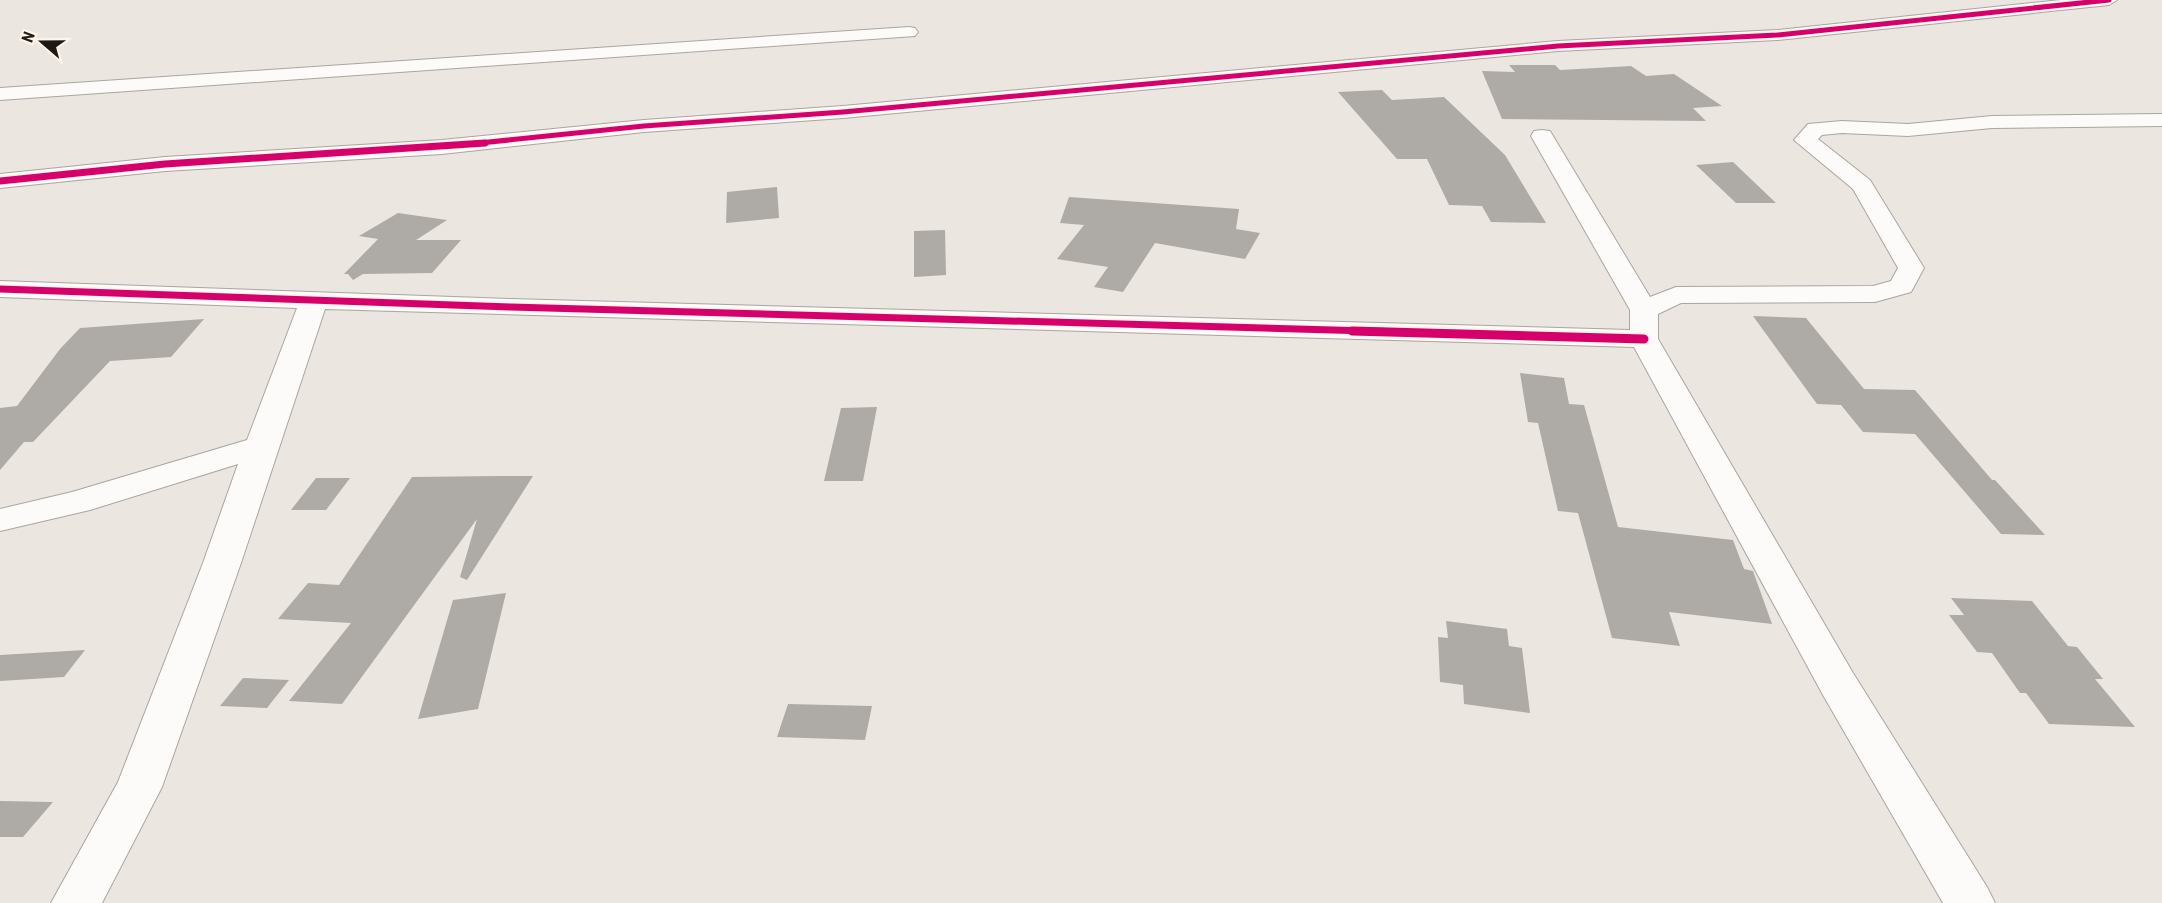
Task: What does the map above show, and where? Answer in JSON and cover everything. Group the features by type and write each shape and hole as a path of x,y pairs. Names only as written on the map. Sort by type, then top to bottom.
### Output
{"street":[{"path":"0,181 165,164 442,147 644,126 843,112 1557,46 1777,35 2109,0"},
{"path":"0,94 909,32"},
{"path":"0,289 314,300 1644,324 1676,295 1875,294 1901,286 1911,268 1862,184 1805,140 1816,129 1842,127 1908,130 1992,122 2162,120"},
{"path":"1542,136 1838,684 1970,903"},
{"path":"76,903 139,788 222,563 261,446 314,300"},
{"path":"0,520 78,502 261,446"}],"building":[{"path":"1509,65 1555,65 1560,70 1631,66 1646,76 1674,74 1722,106 1693,108 1706,121 1502,119 1482,71 1515,72"},
{"path":"1382,90 1392,100 1444,97 1505,155 1546,223 1491,222 1482,206 1449,205 1427,159 1397,159 1338,92"},
{"path":"1733,162 1776,203 1736,203 1696,165"},
{"path":"777,187 779,218 726,223 727,192"},
{"path":"1069,197 1239,209 1236,229 1260,233 1245,259 1155,243 1123,292 1094,287 1108,267 1057,259 1084,225 1060,223"},
{"path":"398,213 447,220 416,240 461,240 432,273 363,274 353,280 348,274 344,274 378,239 359,236"},
{"path":"945,230 946,275 914,277 914,231"},
{"path":"1753,316 1806,318 1864,389 1915,390 1992,480 1995,480 2045,535 2001,534 1915,434 1863,432 1841,405 1817,404"},
{"path":"204,319 171,357 110,361 33,442 24,442 0,470 0,408 17,406 60,349 80,328"},
{"path":"1520,373 1564,378 1569,404 1584,405 1618,527 1733,540 1744,569 1753,571 1772,624 1669,612 1680,646 1612,638 1578,513 1558,511 1538,423 1528,422"},
{"path":"877,407 863,481 824,481 841,408"},
{"path":"533,476 467,580 460,577 477,519 342,704 289,701 351,623 278,619 308,583 339,585 412,477"},
{"path":"316,478 350,478 326,510 291,510"},
{"path":"506,593 478,709 418,719 453,600"},
{"path":"1951,598 2032,601 2068,646 2077,647 2103,679 2095,679 2135,727 2049,724 2026,693 2020,693 1992,653 1977,652 1949,615 1964,615"},
{"path":"1446,621 1507,629 1509,646 1522,648 1530,713 1464,704 1463,685 1440,682 1438,637 1448,638"},
{"path":"85,650 64,677 0,681 0,655"},
{"path":"243,678 289,680 267,708 220,706"},
{"path":"788,704 872,706 865,740 777,737"},
{"path":"0,801 53,802 23,837 0,837"}],"cycle path":[{"path":"0,181 165,164 442,147 644,126 843,112 1558,46 1777,35 2109,0"},
{"path":"0,289 511,307 1644,339"}]}
